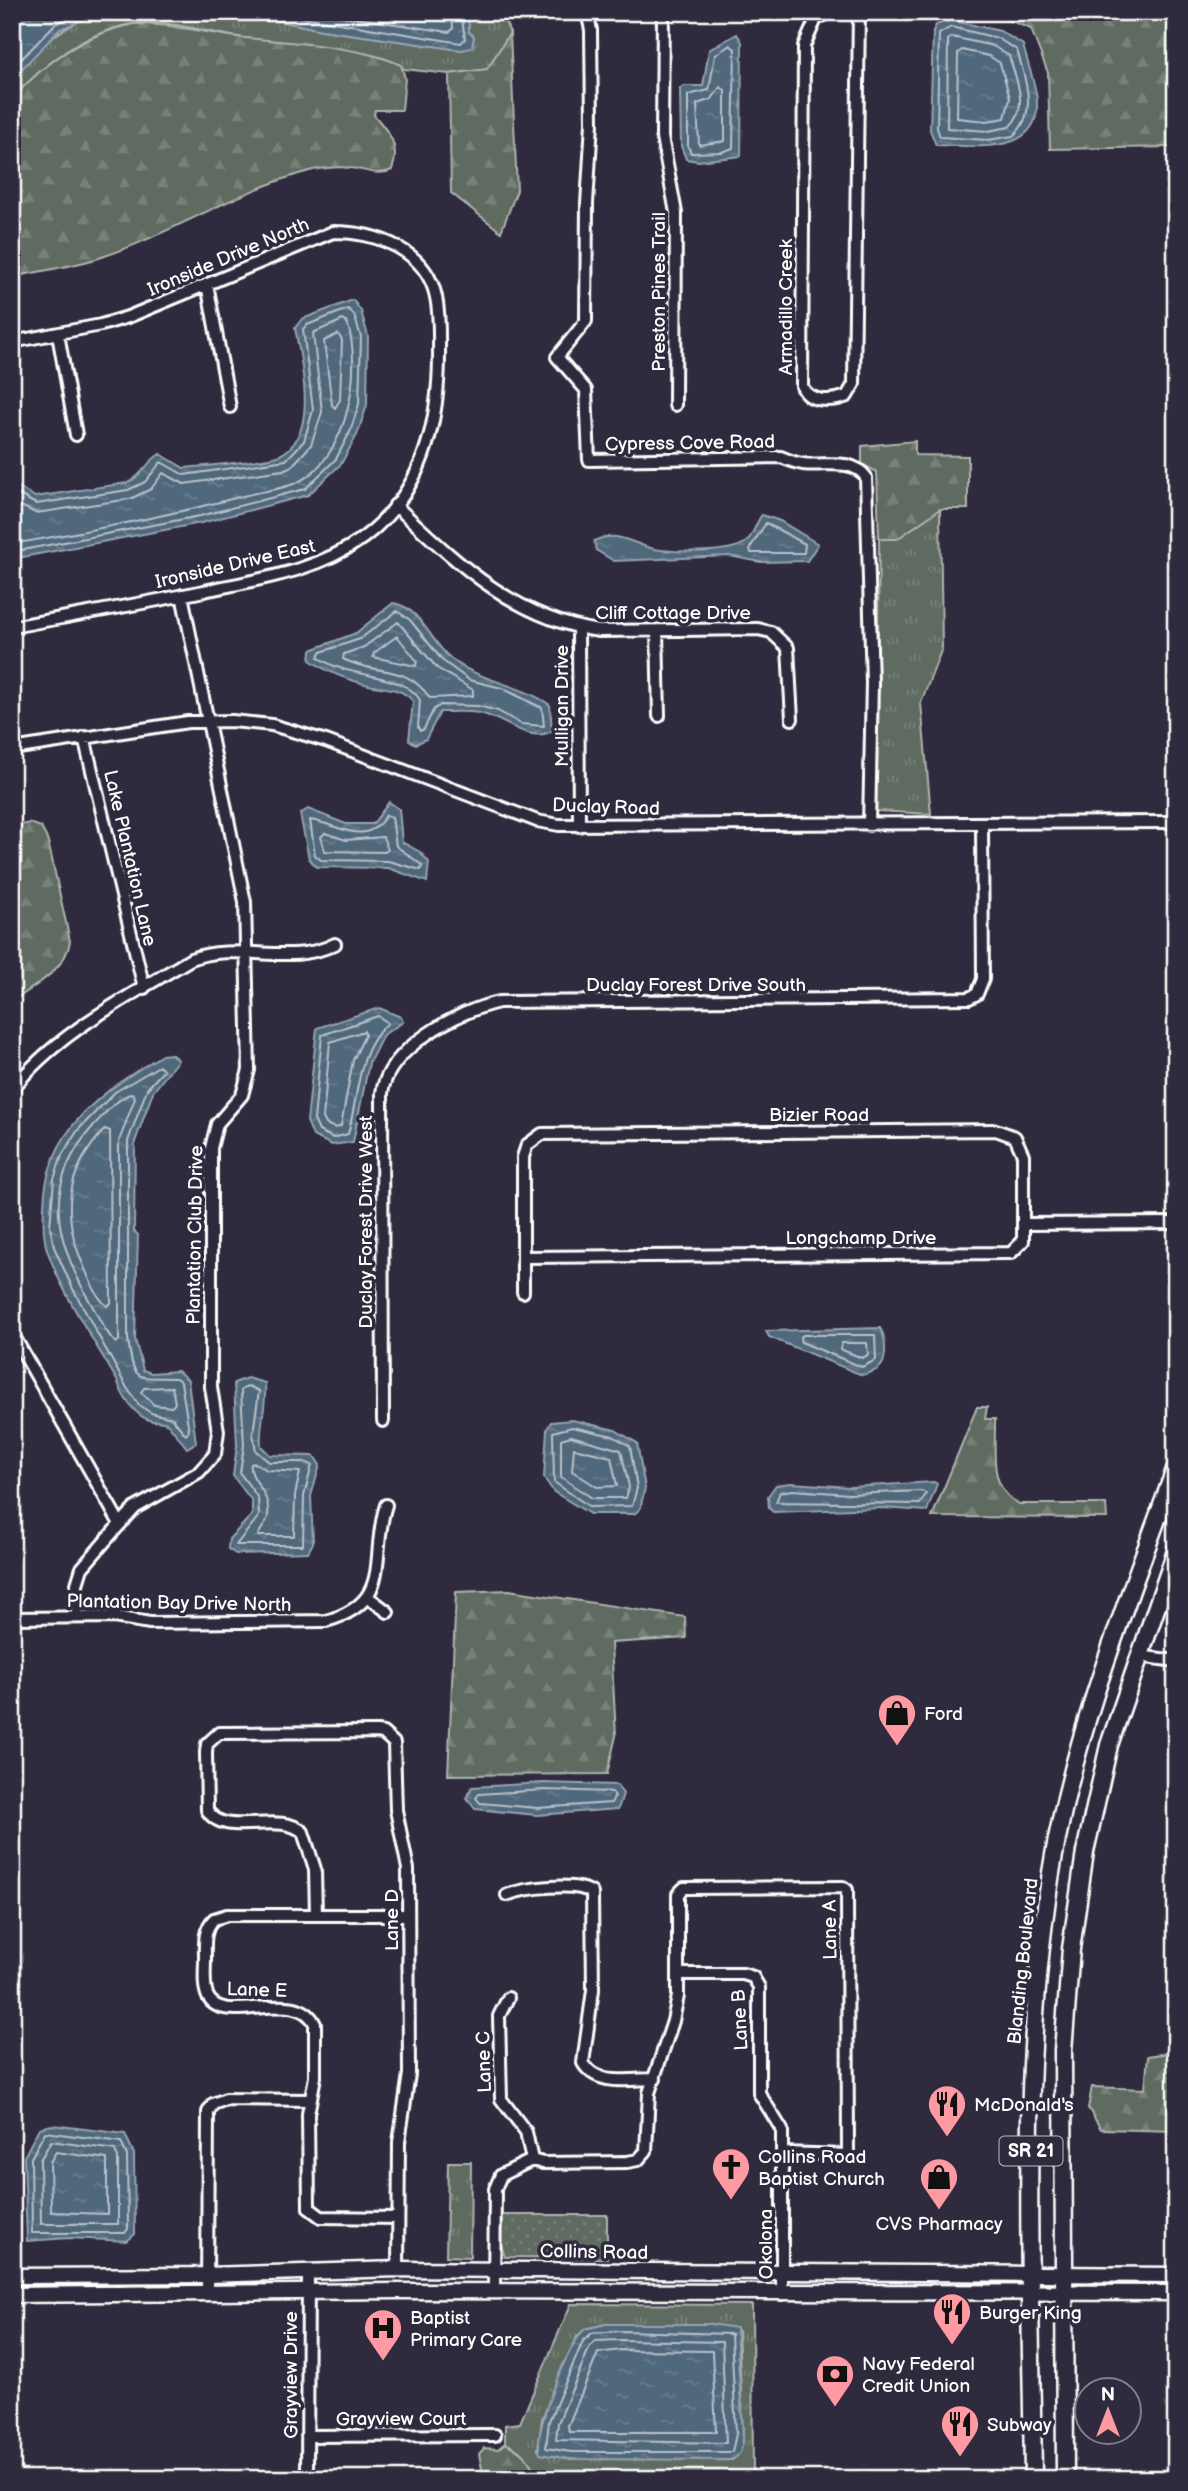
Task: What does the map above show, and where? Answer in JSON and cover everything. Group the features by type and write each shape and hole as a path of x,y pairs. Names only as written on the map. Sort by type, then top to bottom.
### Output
{"main road":[{"name":"Blanding Boulevard","path":"1033,2479 1031,2128 1036,2009 1055,1854 1082,1738 1115,1632 1174,1475"},
{"name":"SR 21","path":"1065,2479 1065,2009 1080,1877 1109,1745 1176,1551"},
{"path":"1082,1738 1109,1745"},
{"path":"1036,2009 1065,2009"},
{"name":"Collins Road","path":"12,2276 398,2269 1176,2275"},
{"path":"12,2289 32,2295"},
{"path":"12,2295 494,2291 782,2294 1176,2293"}],"street":[{"name":"Cypress Cove Road","path":"587,12 591,52 592,156 587,204 586,321 557,357 586,390 589,460 781,457 802,464 846,465 861,471 866,477 872,683 869,825"},
{"name":"Preston Pines Trail","path":"663,12 662,137 676,213 676,405"},
{"name":"Armadillo Creek","path":"830,12 816,19 804,46 802,386 805,394 813,399 847,396 854,384 859,12"},
{"name":"Ironside Drive North","path":"12,342 128,317 333,232 356,232 378,237 401,248 420,267 435,293"},
{"path":"207,284 230,407"},
{"name":"Ironside Drive East","path":"12,628 281,575 329,559 365,536 396,505 414,478 428,445 437,412 439,316 435,293"},
{"path":"58,334 76,435"},
{"name":"Cliff Cottage Drive","path":"396,505 474,577 496,593 578,628 657,631 758,629 771,632 788,648 792,719"},
{"name":"Plantation Club Drive","path":"78,1617 77,1584 82,1569 120,1524 155,1495 208,1465 218,1443 211,1387 211,1148 217,1124 236,1103 246,1083 248,953 245,902 182,595"},
{"name":"Mulligan Drive","path":"578,628 579,826"},
{"path":"657,631 659,716"},
{"name":"Duclay Road","path":"12,749 207,721 232,721 298,732 537,821 579,826 1176,822"},
{"name":"Lake Plantation Lane","path":"84,737 144,988"},
{"name":"Duclay Forest Drive South","path":"422,1039 467,1012 499,1002 960,1000 977,994 983,979 982,824"},
{"path":"12,1090 31,1066 52,1048 144,988 201,955 217,952 317,953 335,944"},
{"name":"Duclay Forest Drive West","path":"383,1421 382,1093 384,1080 396,1059 422,1039"},
{"name":"Bizier Road","path":"524,1257 523,1157 534,1139 551,1133 996,1130 1015,1137 1023,1155 1024,1224"},
{"path":"1024,1224 1176,1223"},
{"name":"Longchamp Drive","path":"524,1257 1011,1254 1020,1246 1024,1224"},
{"path":"523,1292 524,1257"},
{"path":"12,1333 120,1524"},
{"path":"386,1505 379,1528 376,1582 368,1597 388,1612"},
{"name":"Plantation Bay Drive North","path":"12,1618 114,1617 150,1623 326,1621 358,1608 368,1597"},
{"path":"1138,1656 1176,1661"},
{"name":"Lane D","path":"316,1916 315,1869 303,1832 288,1824 225,1823 211,1817 207,1810 208,1744 212,1737 227,1732 377,1732 390,1738 396,1752 396,1810 408,1869 409,2074 399,2142 398,2269"},
{"name":"Lane A","path":"679,1974 678,1894 684,1888 843,1887 847,1890 848,2155 782,2153"},
{"path":"507,1895 523,1888 583,1888 592,1893 593,1990 583,2063 588,2071 604,2080 655,2079"},
{"name":"Lane E","path":"309,2100 316,2053 316,2024 312,2016 294,2007 225,2007 212,2002 206,1991 206,1932 214,1919 227,1915 316,1916"},
{"path":"316,1916 408,1915"},
{"path":"494,2291 498,2181 508,2171 531,2160 542,2163 631,2161 642,2157 646,2151 649,2093 673,2021 679,1974"},
{"name":"Lane B","path":"679,1974 743,1974 757,1982 759,2093 782,2130 782,2153"},
{"name":"Lane C","path":"508,1998 499,2016 501,2099 526,2132 531,2160"},
{"path":"207,2294 208,2112 213,2104 226,2099 309,2100 309,2208 314,2214 330,2218 398,2218"},
{"name":"Okolona","path":"782,2153 782,2294"},
{"name":"Grayview Drive","path":"307,2479 308,2271"},
{"name":"Grayview Court","path":"307,2436 495,2435"}],"green space":[{"path":"102,12 236,12 322,30 461,50 472,47 474,36 469,32 468,12 501,12 510,33 487,70 449,74 404,69 394,62 354,51 243,38 167,24 137,23 106,31 76,45 48,64 12,99 12,79 42,46 73,24"},
{"path":"988,12 1165,12 1166,16 1176,19 1176,147 1050,149 1048,73 1031,29"},
{"path":"133,24 162,25 325,46 366,53 401,65 405,78 402,110 375,110 374,115 392,140 395,154 392,170 376,173 341,167 313,170 257,189 151,238 96,259 12,277 12,99 38,73 67,51 98,35"},
{"path":"510,33 517,190 501,232 451,193 449,74 487,69"},
{"path":"915,441 915,455 968,456 968,509 940,509 897,539 879,539 877,472 862,464 862,446"},
{"path":"940,509 942,648 921,703 931,814 876,811 879,539 897,538"},
{"path":"30,823 41,827 48,841 70,941 56,969 12,1002 12,827"},
{"path":"977,1407 987,1407 985,1419 995,1419 995,1467 1002,1488 1009,1497 1019,1504 1106,1504 1107,1518 932,1517"},
{"path":"509,1590 685,1617 686,1638 611,1643 616,1736 607,1774 448,1775 456,1592"},
{"path":"1176,2052 1176,2131 1101,2129 1088,2108 1092,2087 1145,2089 1148,2056"},
{"path":"448,2162 471,2162 470,2257 446,2256"},
{"path":"499,2215 607,2215 607,2258 505,2257 498,2236"},
{"path":"571,2304 752,2305 753,2479 537,2479 525,2457 505,2443 505,2425 520,2423","holes":["606,2324 711,2324 738,2331 743,2434 740,2452 732,2460 538,2450 542,2419 577,2337 585,2329"]},
{"path":"505,2443 525,2457 537,2479 484,2479 479,2454 484,2448 498,2449"}],"water":[{"path":"12,12 102,12 60,29 12,79"},
{"path":"236,12 468,12 469,32 474,36 472,48 461,50 322,30"},
{"path":"950,20 1000,31 1023,45 1036,93 1037,114 1031,128 1020,138 988,146 936,145 930,130 933,31 936,25"},
{"path":"737,34 742,42 741,156 698,161 686,159 681,146 680,89 683,86 703,86 709,50"},
{"path":"353,300 361,311 368,336 367,405 357,435 341,464 308,495 201,523 12,559 12,483 35,497 127,483 160,454 184,468 280,455 292,445 300,432 304,415 305,397 295,328 302,319"},
{"path":"762,515 780,521 818,544 807,561 761,562 729,556 614,561 596,550 594,541 620,538 652,549 669,551 729,549 746,542"},
{"path":"393,603 410,610 447,655 458,664 524,691 550,705 552,731 534,734 488,715 440,712 426,739 416,744 409,740 413,701 409,697 395,690 340,676 310,660 311,650 356,633"},
{"path":"389,802 399,809 402,842 420,852 429,862 427,882 388,868 317,867 309,859 300,814 308,809 346,824 373,824"},
{"path":"379,1008 401,1017 403,1022 383,1035 369,1063 353,1142 332,1145 313,1136 307,1121 317,1028"},
{"path":"171,1054 178,1060 153,1092 135,1142 134,1231 138,1235 135,1339 143,1370 151,1373 178,1371 188,1380 196,1443 187,1448 168,1424 146,1419 126,1400 61,1284 47,1250 44,1229 47,1180 66,1135 81,1116 119,1083 162,1055"},
{"path":"880,1328 885,1343 884,1360 877,1369 862,1375 769,1337 766,1331"},
{"path":"247,1378 265,1383 261,1446 270,1455 314,1456 320,1465 311,1496 313,1543 308,1552 236,1554 228,1549 229,1539 252,1515 252,1501 233,1476 237,1445 234,1383"},
{"path":"572,1420 615,1430 637,1443 645,1488 640,1509 634,1514 590,1514 554,1492 544,1478 547,1429 551,1422"},
{"path":"934,1482 937,1484 927,1511 882,1508 773,1512 769,1508 768,1496 776,1485 791,1483 850,1487"},
{"path":"543,1783 617,1785 623,1794 618,1809 537,1815 475,1809 467,1798 472,1787"},
{"path":"52,2125 125,2134 134,2154 135,2234 127,2241 69,2238 27,2241 24,2157 39,2128"},
{"path":"606,2324 711,2324 736,2328 743,2434 742,2447 736,2457 728,2460 570,2459 540,2454 541,2428 546,2409 570,2351 585,2329"}],"place":[{"name":"Ford","path":"897,1747"},
{"name":"McDonald's","path":"947,2138"},
{"name":"Collins Road Baptist Church","path":"731,2201"},
{"name":"CVS Pharmacy","path":"939,2211"},
{"name":"Burger King","path":"952,2346"},
{"name":"Baptist Primary Care","path":"383,2362"},
{"name":"Navy Federal Credit Union","path":"835,2408"},
{"name":"Subway","path":"960,2458"}]}
